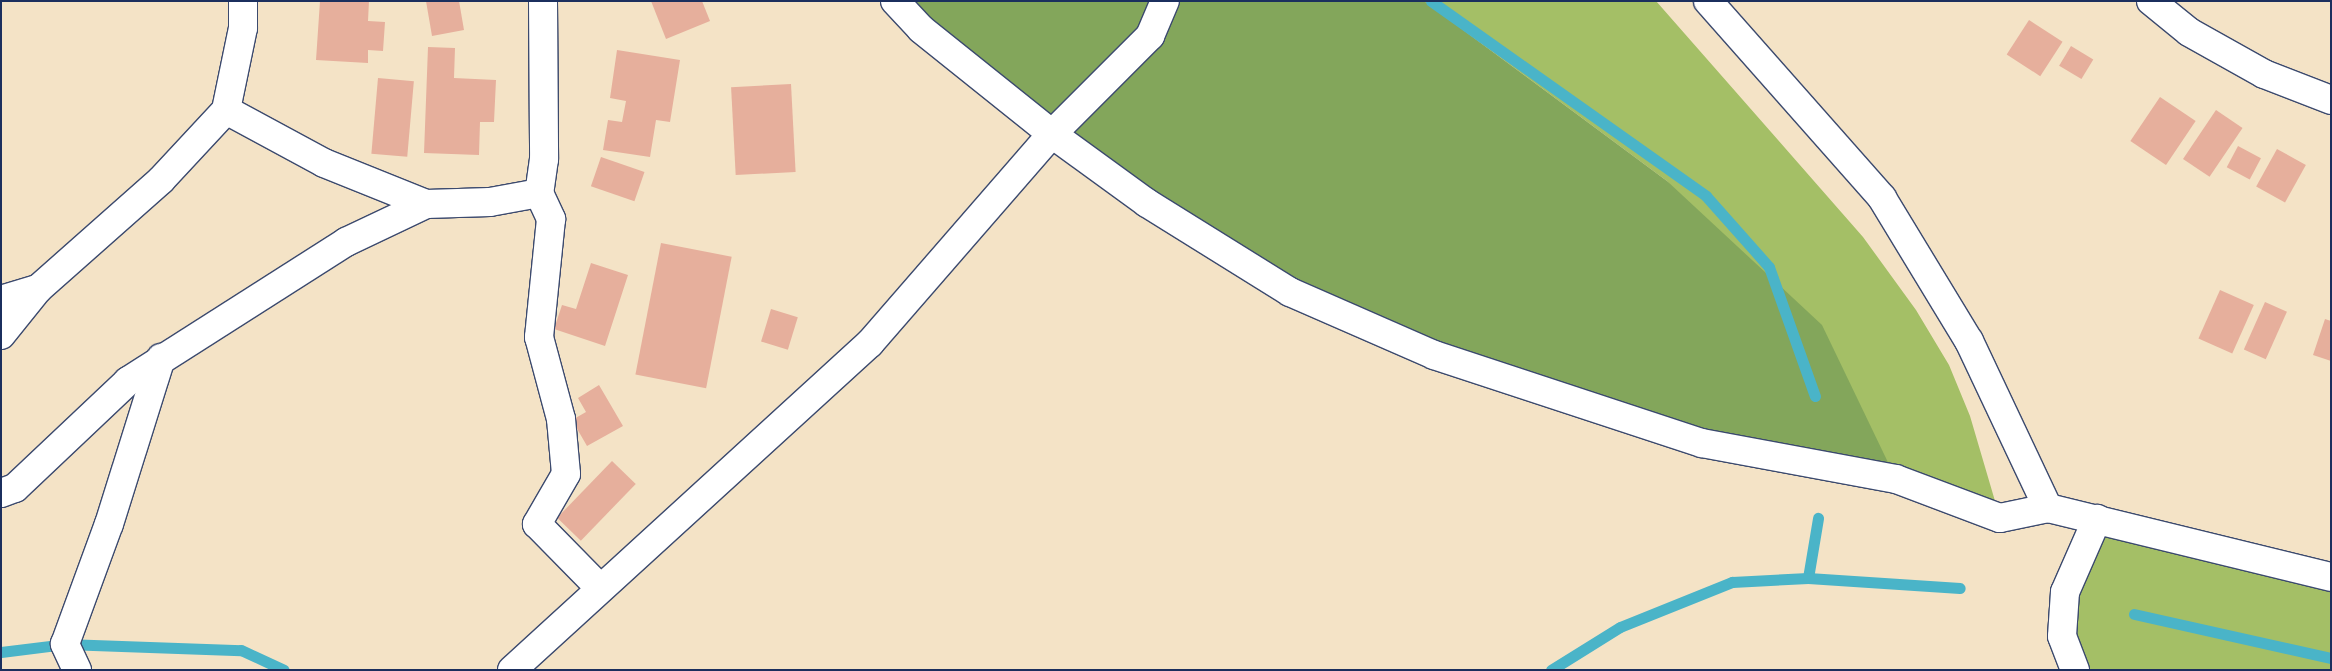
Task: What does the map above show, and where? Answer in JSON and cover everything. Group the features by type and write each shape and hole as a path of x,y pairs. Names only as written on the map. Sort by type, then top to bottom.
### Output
{"main road":[{"path":"1,335 38,289 160,180 226,110 243,28 243,1"},
{"path":"543,1 544,159 539,193 551,219 540,337 561,419 566,474 537,524 600,588"},
{"path":"895,1 921,29 1052,134 1146,203 1269,281 1459,365 1702,443 1896,478 2000,518 2048,508 2331,577"},
{"path":"512,670 870,343 1052,134 1150,36 1165,1"},
{"path":"1708,1 1882,198 1969,341 2048,508"},
{"path":"2151,1 2189,32 2264,74 2331,100"},
{"path":"226,110 324,163 426,204"},
{"path":"1,492 15,488 103,401 161,358 346,242 426,204 490,202 539,193"},
{"path":"1,300 38,289"},
{"path":"77,670 65,644 109,524 161,358"},
{"path":"2076,670 2062,636 2065,592 2097,519"}],"green space":[{"path":"895,1 1424,1 1667,181 1822,325 1896,479 1702,443 1290,292"},
{"path":"1424,1 1656,1 1863,237 1916,310 1949,365 1970,416 2000,518 1896,479 1667,181"},
{"path":"2097,519 2331,577 2331,670 2075,670 2065,592"}],"building":[{"path":"320,1 369,1 368,21 385,22 383,51 368,50 368,63 316,60"},
{"path":"426,1 459,1 464,30 432,36"},
{"path":"651,1 702,1 710,21 666,39"},
{"path":"2029,20 2063,42 2040,76 2007,54"},
{"path":"2071,46 2093,59 2081,79 2059,66"},
{"path":"428,47 455,48 454,78 496,80 494,122 480,122 479,155 424,153"},
{"path":"617,50 680,60 670,122 656,120 650,157 603,150 608,120 622,122 626,101 610,98"},
{"path":"378,78 414,81 407,157 371,154"},
{"path":"791,84 796,172 736,175 731,87"},
{"path":"2160,97 2196,121 2166,165 2130,141"},
{"path":"2216,110 2243,128 2210,177 2183,159"},
{"path":"2238,146 2261,158 2250,179 2227,167"},
{"path":"2277,149 2306,165 2285,203 2256,187"},
{"path":"601,157 644,172 634,201 591,186"},
{"path":"661,243 732,257 706,388 635,375"},
{"path":"591,263 628,275 605,346 554,329 562,305 576,309"},
{"path":"2220,290 2254,305 2232,353 2198,338"},
{"path":"2265,302 2287,312 2266,359 2244,350"},
{"path":"771,309 798,317 788,350 761,342"},
{"path":"2325,319 2331,321 2331,361 2313,355"},
{"path":"599,385 623,426 587,446 572,420 586,412 578,398"},
{"path":"612,461 636,484 581,541 557,518"}],"waterway":[{"path":"1431,1 1706,196 1769,267 1815,396"},
{"path":"1808,578 1818,518"},
{"path":"1551,670 1620,627 1732,582 1808,578 1960,588"},
{"path":"2134,614 2331,658"},
{"path":"1,652 65,644 241,650 284,670"}]}
